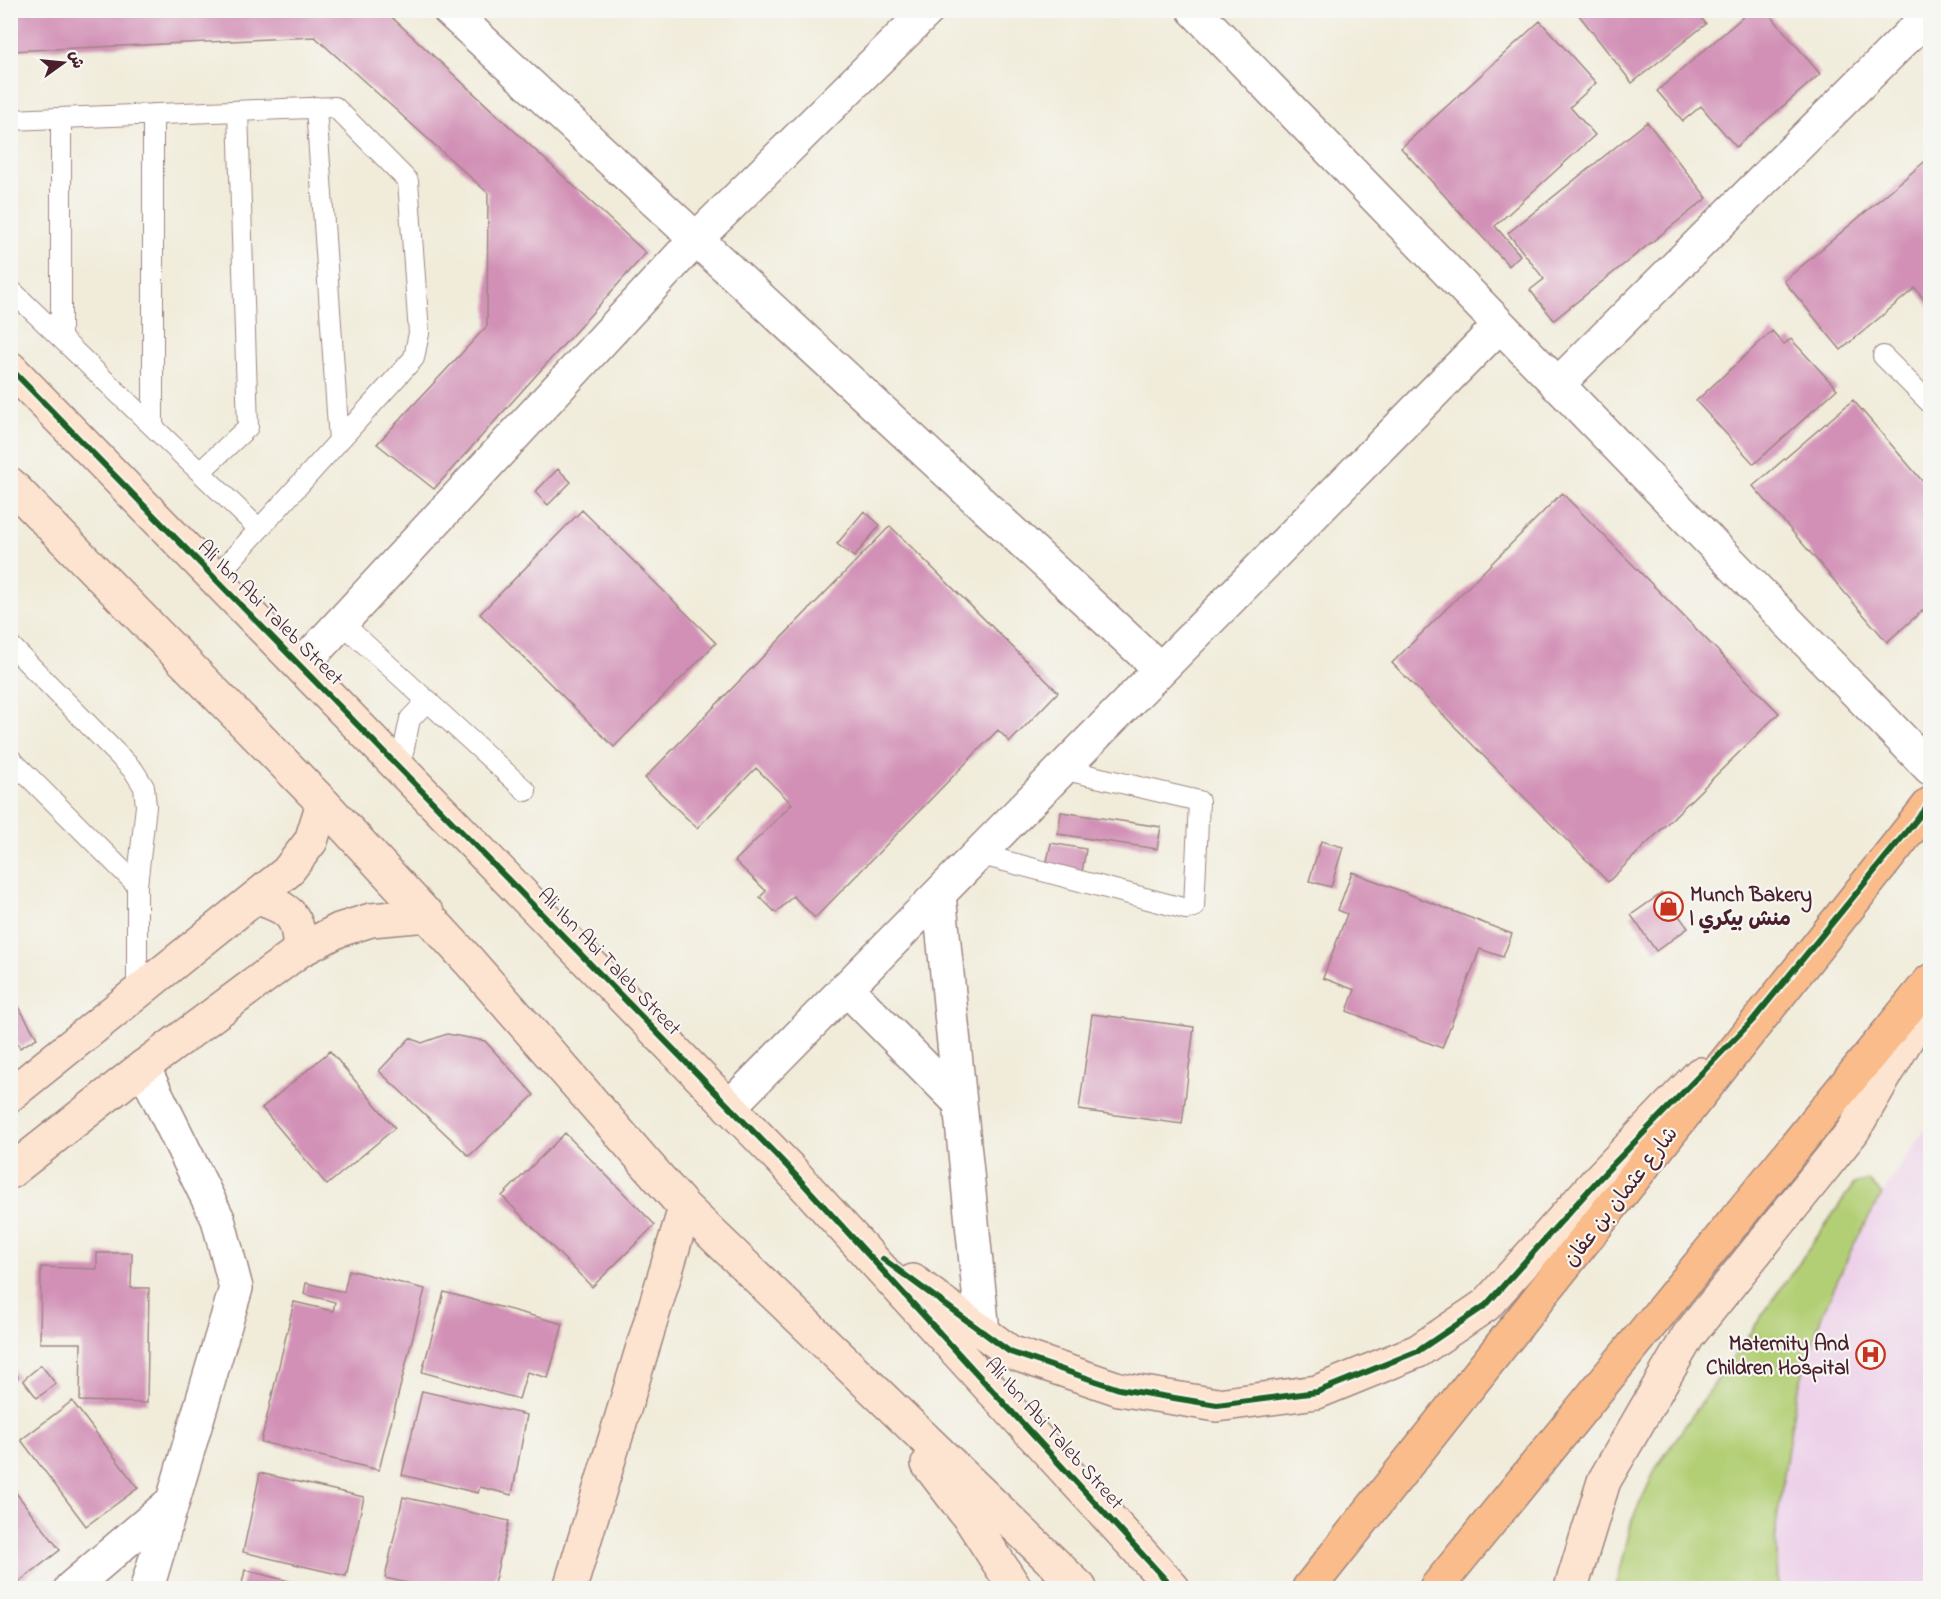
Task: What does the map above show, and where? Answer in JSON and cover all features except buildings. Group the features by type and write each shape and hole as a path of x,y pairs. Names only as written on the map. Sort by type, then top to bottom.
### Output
{"main road":[{"name":"شارع عثمان بن عفان","path":"1309,1588 1930,803"},
{"path":"1436,1588 1930,981"}],"street":[{"path":"301,666 696,239 928,10"},
{"path":"1194,10 1930,768"},
{"path":"1557,384 1930,13"},
{"path":"465,16 696,239 1160,669"},
{"path":"729,1107 1500,325"},
{"name":"Ali Ibn Abi Taleb Street","path":"10,368 857,1240 1173,1588"},
{"path":"10,484 324,803 428,915 685,1208 1080,1588"},
{"path":"10,1095 258,898 287,872 311,841 324,803"},
{"path":"857,1240 1010,1352 1119,1389 1217,1405 1317,1392 1418,1351 1486,1305 1598,1180 1752,1021 1930,803"},
{"path":"939,894 983,1332"},
{"path":"258,898 283,906 293,917 300,932 299,951"},
{"path":"10,1172 143,1067 299,951 339,930 371,920 428,915"},
{"path":"846,987 959,1102"},
{"path":"1571,1588 1604,1481 1688,1336 1853,1131 1930,999"},
{"path":"143,1067 218,1219 236,1288 147,1588"},
{"path":"570,1588 685,1208"},
{"path":"860,1374 971,1520 1015,1588"},
{"path":"71,1588 173,1501"}],"lane":[{"path":"316,107 339,441"},
{"path":"10,120 335,107 408,181 419,333 414,358 214,578"},
{"path":"200,472 248,427 238,111"},
{"path":"153,114 153,427"},
{"path":"61,118 61,337"},
{"path":"10,289 259,529"},
{"path":"1883,356 1930,403"},
{"path":"342,623 525,791"},
{"path":"10,645 134,771 144,787 146,806 137,885 137,995"},
{"path":"400,767 410,719 428,700"},
{"path":"10,758 137,885"},
{"path":"978,854 1186,909 1194,907 1199,801 1062,769"}],"shaded area":[{"name":"Maternity And Children Hospital","path":"1930,1122 1930,1588 1778,1588 1776,1527 1796,1395 1822,1315 1853,1246 1882,1194"}],"green space":[{"path":"1868,1180 1882,1194 1853,1246 1822,1315 1796,1395 1776,1527 1778,1588 1616,1588 1632,1520 1657,1466 1854,1184"}],"cycle path":[{"path":"10,368 787,1166 1173,1588"},
{"path":"883,1259 1010,1352 1119,1389 1217,1405 1317,1392 1418,1351 1486,1305 1598,1180 1752,1021 1930,803"}],"place":[{"name":"Munch Bakery | منش بيكري","path":"1669,906"},
{"name":"Maternity And Children Hospital","path":"1870,1355"}]}
